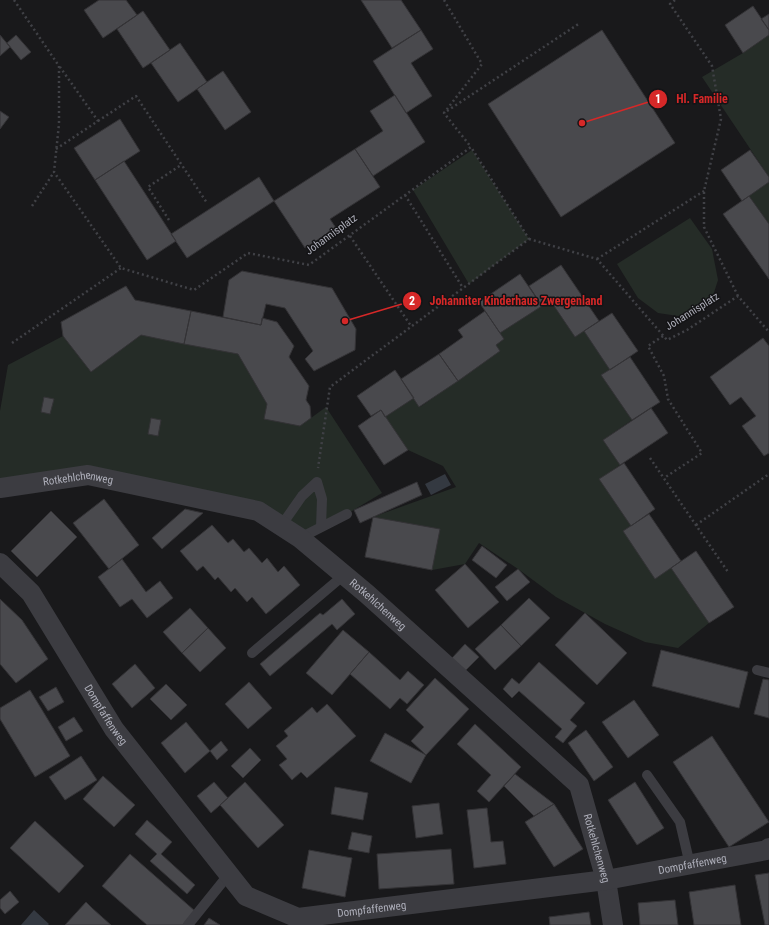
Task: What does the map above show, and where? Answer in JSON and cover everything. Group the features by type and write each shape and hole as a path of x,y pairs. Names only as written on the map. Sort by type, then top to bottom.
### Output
{"street":[{"name":"Rotkehlchenweg","path":"0,488 88,475 258,511 300,538 344,575 578,785 606,880 613,925"},
{"name":"Dompfaffenweg","path":"0,563 31,592 114,729 246,896 298,918 606,880 767,850 769,848"}],"lane":[{"path":"281,526 302,496 317,482 322,499 321,527"},
{"path":"300,538 347,514"},
{"path":"252,653 344,575"},
{"path":"757,670 769,673"},
{"path":"647,775 680,822 690,865"},
{"path":"188,925 229,874"}],"path":[{"path":"14,0 98,121"},
{"path":"444,0 482,64 444,112"},
{"path":"675,0 670,4 712,66 722,119 704,191 704,227 738,296 769,332"},
{"path":"444,112 580,23"},
{"path":"32,206 54,172 59,124 59,66"},
{"path":"56,149 136,96 207,203"},
{"path":"444,112 471,147 528,239 597,259 704,191"},
{"name":"Johannisplatz","path":"121,268 194,290 248,253 309,265 471,147"},
{"path":"170,220 148,187 181,164"},
{"path":"12,343 121,268 54,172"},
{"path":"405,195 463,288"},
{"path":"350,236 411,326"},
{"path":"317,482 330,387 528,239"},
{"name":"Johannisplatz","path":"597,259 667,340 687,330 738,296"},
{"path":"663,336 648,346 664,376 668,399 702,453 664,478"},
{"path":"650,458 728,572"},
{"path":"696,525 769,474"}],"shaded area":[{"path":"769,35 769,177 702,77 743,53"},
{"path":"472,150 529,239 469,284 413,190"},
{"path":"769,182 769,224 749,196"},
{"path":"690,218 712,249 718,280 710,305 685,317 658,313 638,298 617,264"},
{"path":"550,300 575,337 584,331 610,370 602,376 632,420 603,440 620,465 600,479 631,526 623,531 671,568 709,623 678,648 645,642 605,624 556,597 479,543 465,564 432,570 440,529 373,517 456,487 443,466 408,450 385,417 414,398 420,407 500,351 496,345 504,339 500,333"},
{"path":"141,335 238,354 267,404 264,419 300,426 326,407 382,493 347,514 300,538 258,511 88,475 0,488 0,411 8,365 63,336 91,372"},
{"path":"445,474 451,485 431,495 425,484"},
{"path":"34,910 49,924 48,925 21,925"}],"building":[{"path":"99,0 126,0 137,15 103,38 84,10"},
{"path":"361,0 401,0 421,30 392,48"},
{"path":"753,6 769,30 769,35 743,53 725,25"},
{"path":"143,11 170,50 143,68 117,29"},
{"path":"769,14 769,30 761,19"},
{"path":"421,30 433,49 411,63 432,96 406,113 373,61"},
{"path":"602,30 675,143 561,217 488,104"},
{"path":"0,35 10,47 0,56"},
{"path":"16,35 31,52 21,60 7,43"},
{"path":"180,43 207,82 178,102 151,63"},
{"path":"223,71 251,112 225,130 197,89"},
{"path":"395,95 425,142 373,176 355,149 383,131 370,111"},
{"path":"0,111 9,117 0,129"},
{"path":"120,119 140,151 95,180 74,148"},
{"path":"355,149 380,187 330,219 336,228 305,248 274,201"},
{"path":"750,150 769,177 769,182 742,201 721,170"},
{"path":"124,161 176,241 147,260 95,180"},
{"path":"259,177 274,201 187,258 171,234"},
{"path":"749,196 769,224 769,279 723,214"},
{"path":"561,265 599,321 575,337 550,300 542,306 529,286"},
{"path":"242,271 332,288 356,329 355,350 314,371 305,359 313,351 285,308 266,304 261,325 223,317 229,280"},
{"path":"520,274 542,306 500,333 479,302"},
{"path":"126,286 135,300 191,311 184,344 141,335 91,372 63,336 61,322"},
{"path":"191,311 261,325 262,318 277,322 294,346 289,357 309,386 306,400 310,406 311,418 300,426 264,419 267,404 238,354 184,344"},
{"path":"485,311 504,339 496,345 500,351 458,381 439,354 463,337 458,330"},
{"path":"612,313 638,351 610,370 584,331"},
{"path":"763,338 769,346 769,453 764,456 742,426 756,416 741,397 730,405 710,377"},
{"path":"439,354 458,381 419,407 401,379"},
{"path":"630,357 660,402 632,420 601,375"},
{"path":"395,370 414,398 385,417 381,410 371,416 357,396"},
{"path":"44,397 54,399 50,414 41,412"},
{"path":"651,408 668,433 620,465 603,440"},
{"path":"381,410 408,450 384,465 358,426"},
{"path":"151,418 161,420 158,436 148,434"},
{"path":"624,463 655,509 631,526 599,479"},
{"path":"417,482 422,495 360,523 354,510"},
{"path":"104,499 139,545 109,569 73,523"},
{"path":"185,509 203,513 162,549 152,538"},
{"path":"51,511 77,537 37,577 11,551"},
{"path":"649,514 681,561 655,579 623,531"},
{"path":"373,517 440,529 432,570 365,557"},
{"path":"212,525 228,543 233,539 244,552 249,548 262,563 267,558 278,572 284,566 300,585 266,614 252,597 247,602 235,588 231,592 218,577 215,580 203,566 197,571 180,551"},
{"path":"482,546 507,565 496,578 472,560"},
{"path":"696,551 734,607 709,623 671,568"},
{"path":"122,559 146,592 160,581 173,598 147,618 132,599 120,607 98,577"},
{"path":"465,564 499,602 468,628 435,590"},
{"path":"518,569 530,582 507,601 495,587"},
{"path":"529,598 550,618 521,646 501,625"},
{"path":"0,599 22,620 48,659 16,683 0,664"},
{"path":"342,599 355,614 337,630 332,624 270,676 260,664 320,613 323,615"},
{"path":"190,608 208,628 182,653 163,632"},
{"path":"585,613 627,653 597,685 555,645"},
{"path":"501,625 521,646 495,670 475,649"},
{"path":"208,628 226,648 200,672 182,653"},
{"path":"343,630 369,652 332,695 306,673"},
{"path":"465,644 479,657 465,671 452,658"},
{"path":"661,650 748,672 739,708 652,686"},
{"path":"369,652 400,680 408,671 424,685 407,704 400,698 390,709 350,674"},
{"path":"539,662 585,703 570,720 577,726 563,743 555,737 562,729 519,691 512,698 503,689 512,678 519,684"},
{"path":"135,664 155,688 132,708 112,684"},
{"path":"435,678 469,709 426,755 411,741 424,727 406,710"},
{"path":"763,679 769,680 769,718 754,714"},
{"path":"249,682 272,708 248,729 225,704"},
{"path":"166,684 187,705 171,720 150,699"},
{"path":"56,687 64,702 48,711 39,697"},
{"path":"30,690 70,756 35,777 0,719 0,708"},
{"path":"634,700 659,735 628,758 602,722"},
{"path":"327,704 356,736 307,778 301,772 292,780 279,765 287,759 276,746 288,736 284,731 312,707 317,713"},
{"path":"74,717 83,731 66,741 58,727"},
{"path":"186,722 210,751 185,773 161,743"},
{"path":"475,724 521,767 489,802 477,791 491,775 457,744"},
{"path":"586,730 613,767 594,781 568,743"},
{"path":"385,733 426,755 411,783 370,761"},
{"path":"712,736 769,822 729,847 673,762"},
{"path":"221,741 228,750 217,760 210,751"},
{"path":"250,748 261,760 243,778 231,766"},
{"path":"81,756 97,780 65,800 49,777"},
{"path":"515,774 554,804 534,816 504,786"},
{"path":"103,776 135,805 114,827 83,799"},
{"path":"214,782 228,798 211,813 197,796"},
{"path":"245,782 284,825 258,848 220,805"},
{"path":"635,782 664,828 637,845 608,800"},
{"path":"335,787 368,793 363,820 331,814"},
{"path":"439,803 443,834 416,838 412,806"},
{"path":"554,804 583,849 554,867 525,822"},
{"path":"487,808 491,842 503,841 506,864 474,868 467,810"},
{"path":"147,820 172,842 161,854 195,885 187,894 150,861 157,854 135,834"},
{"path":"35,821 84,866 59,893 10,848"},
{"path":"352,832 372,836 369,853 348,849"},
{"path":"451,849 454,884 379,889 377,854"},
{"path":"309,850 352,858 345,897 302,888"},
{"path":"130,854 195,911 183,925 147,925 102,886"},
{"path":"769,873 769,925 765,925 755,875"},
{"path":"735,885 741,925 694,925 689,892"},
{"path":"10,891 19,902 5,914 0,908 0,900"},
{"path":"675,900 678,925 640,925 638,903"},
{"path":"86,902 92,908 111,925 65,925"},
{"path":"589,912 591,925 550,925 549,917"},
{"path":"209,918 220,925 204,925"}],"place":[{"name":"Hl. Familie","path":"582,123"},
{"name":"Johanniter Kinderhaus Zwergenland","path":"345,321"}]}
